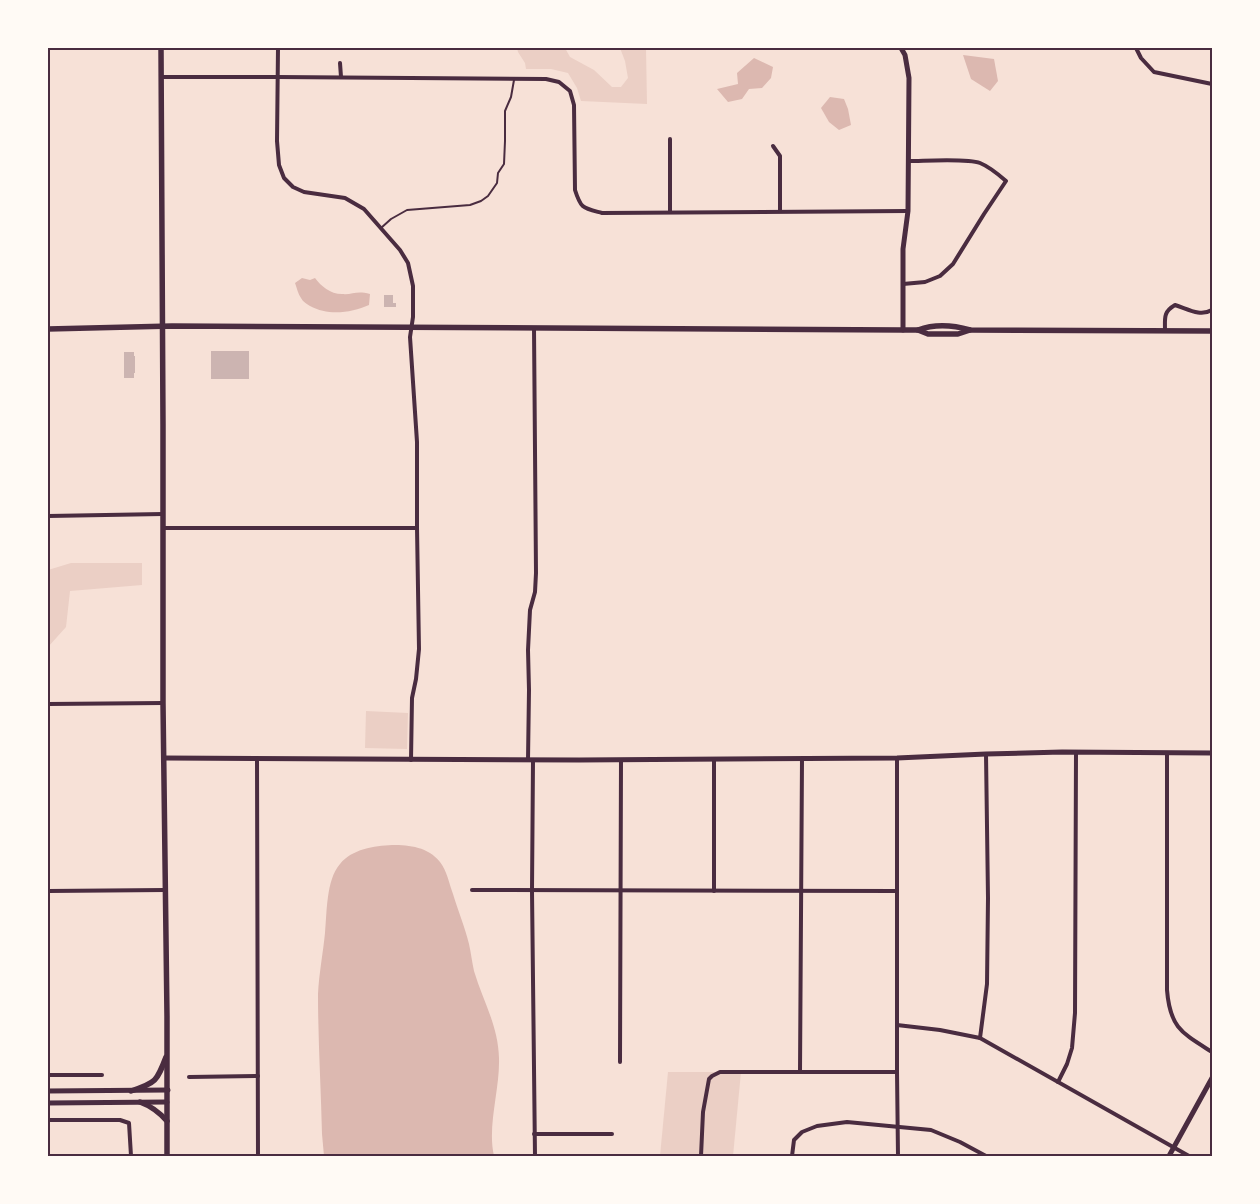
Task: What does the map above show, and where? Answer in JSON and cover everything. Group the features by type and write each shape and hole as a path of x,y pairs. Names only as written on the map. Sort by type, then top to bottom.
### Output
{"main road":[{"path":"161,48 163,703 168,1156"},
{"path":"48,329 162,326 918,330 928,327 958,327 970,330 1212,331"},
{"path":"130,1091 147,1086 156,1080 168,1052"},
{"path":"140,1102 149,1105 167,1121"}],"street":[{"path":"278,48 277,141 279,165 284,178 294,187 304,192 345,198 364,209 400,250 408,263 413,286 413,317 410,337 417,442 419,649 412,698 411,760"},
{"path":"901,48 905,55 909,78 908,211 903,250 903,330"},
{"path":"1136,48 1154,72 1212,84"},
{"path":"340,63 340,77"},
{"path":"161,77 550,80 559,82 570,91 574,105 574,190 579,202 587,209 602,213 908,211"},
{"path":"670,139 670,212"},
{"path":"773,146 780,156 780,211"},
{"path":"903,284 925,282 940,276 953,264 1006,181 991,169 978,162 909,162"},
{"path":"1165,331 1165,316 1168,309 1175,305 1200,314 1206,314 1212,310"},
{"path":"534,328 536,573 535,592 530,610 528,650 535,1156"},
{"path":"48,516 163,514"},
{"path":"163,528 417,528"},
{"path":"48,704 163,703"},
{"path":"164,758 621,760 897,758 1076,752 1212,753"},
{"path":"1058,1082 1072,1048 1075,1013 1076,752"},
{"path":"1167,753 1168,1005 1172,1018 1185,1035 1212,1052"},
{"path":"980,1038 987,984 986,754"},
{"path":"257,758 258,1156"},
{"path":"897,758 898,1156"},
{"path":"714,759 714,891"},
{"path":"800,1072 802,759"},
{"path":"620,1062 621,760"},
{"path":"48,891 165,890"},
{"path":"472,890 897,890"},
{"path":"898,1025 940,1030 980,1038 1189,1156"},
{"path":"701,1156 703,1112 709,1079 712,1076 722,1072 897,1072"},
{"path":"48,1075 102,1074"},
{"path":"189,1077 258,1076"},
{"path":"1169,1156 1212,1078"},
{"path":"48,1091 168,1090"},
{"path":"48,1103 168,1102"},
{"path":"48,1120 120,1120 129,1123 131,1156"},
{"path":"792,1156 794,1140 802,1132 817,1126 847,1122 930,1130 960,1142 986,1156"},
{"path":"534,1134 612,1134"}],"lane":[{"path":"381,228 391,219 407,210 470,204 481,201 488,196 497,183 498,173 504,164 505,111 511,98 514,79"}],"shaded area":[{"path":"517,48 565,48 570,57 594,70 612,87 621,87 628,78 620,48 646,48 647,104 581,101 577,88 568,73 551,69 526,69"},
{"path":"963,55 994,59 998,81 990,91 971,79"},
{"path":"754,58 773,67 771,78 762,88 749,89 742,99 728,102 717,89 738,84 737,73"},
{"path":"830,97 844,99 851,125 839,130 829,122 821,108"},
{"path":"302,278 310,280 315,278 326,289 338,294 361,292 370,294 369,305 355,310 340,312 317,309 305,303 299,295 295,283"},
{"path":"71,563 142,563 142,585 70,591 66,627 48,647 48,570"},
{"path":"366,711 408,713 407,749 365,748"},
{"path":"392,845 418,848 430,853 440,862 446,873 469,944 474,971 493,1024 498,1046 499,1070 492,1133 494,1156 324,1156 318,994 330,888 335,871 345,859 371,847"},
{"path":"668,1072 741,1072 733,1156 660,1156"}],"building":[{"path":"384,295 393,295 393,303 396,303 396,307 384,307"},
{"path":"211,351 249,351 249,379 211,379"},
{"path":"124,352 134,352 134,378 124,378"}]}
